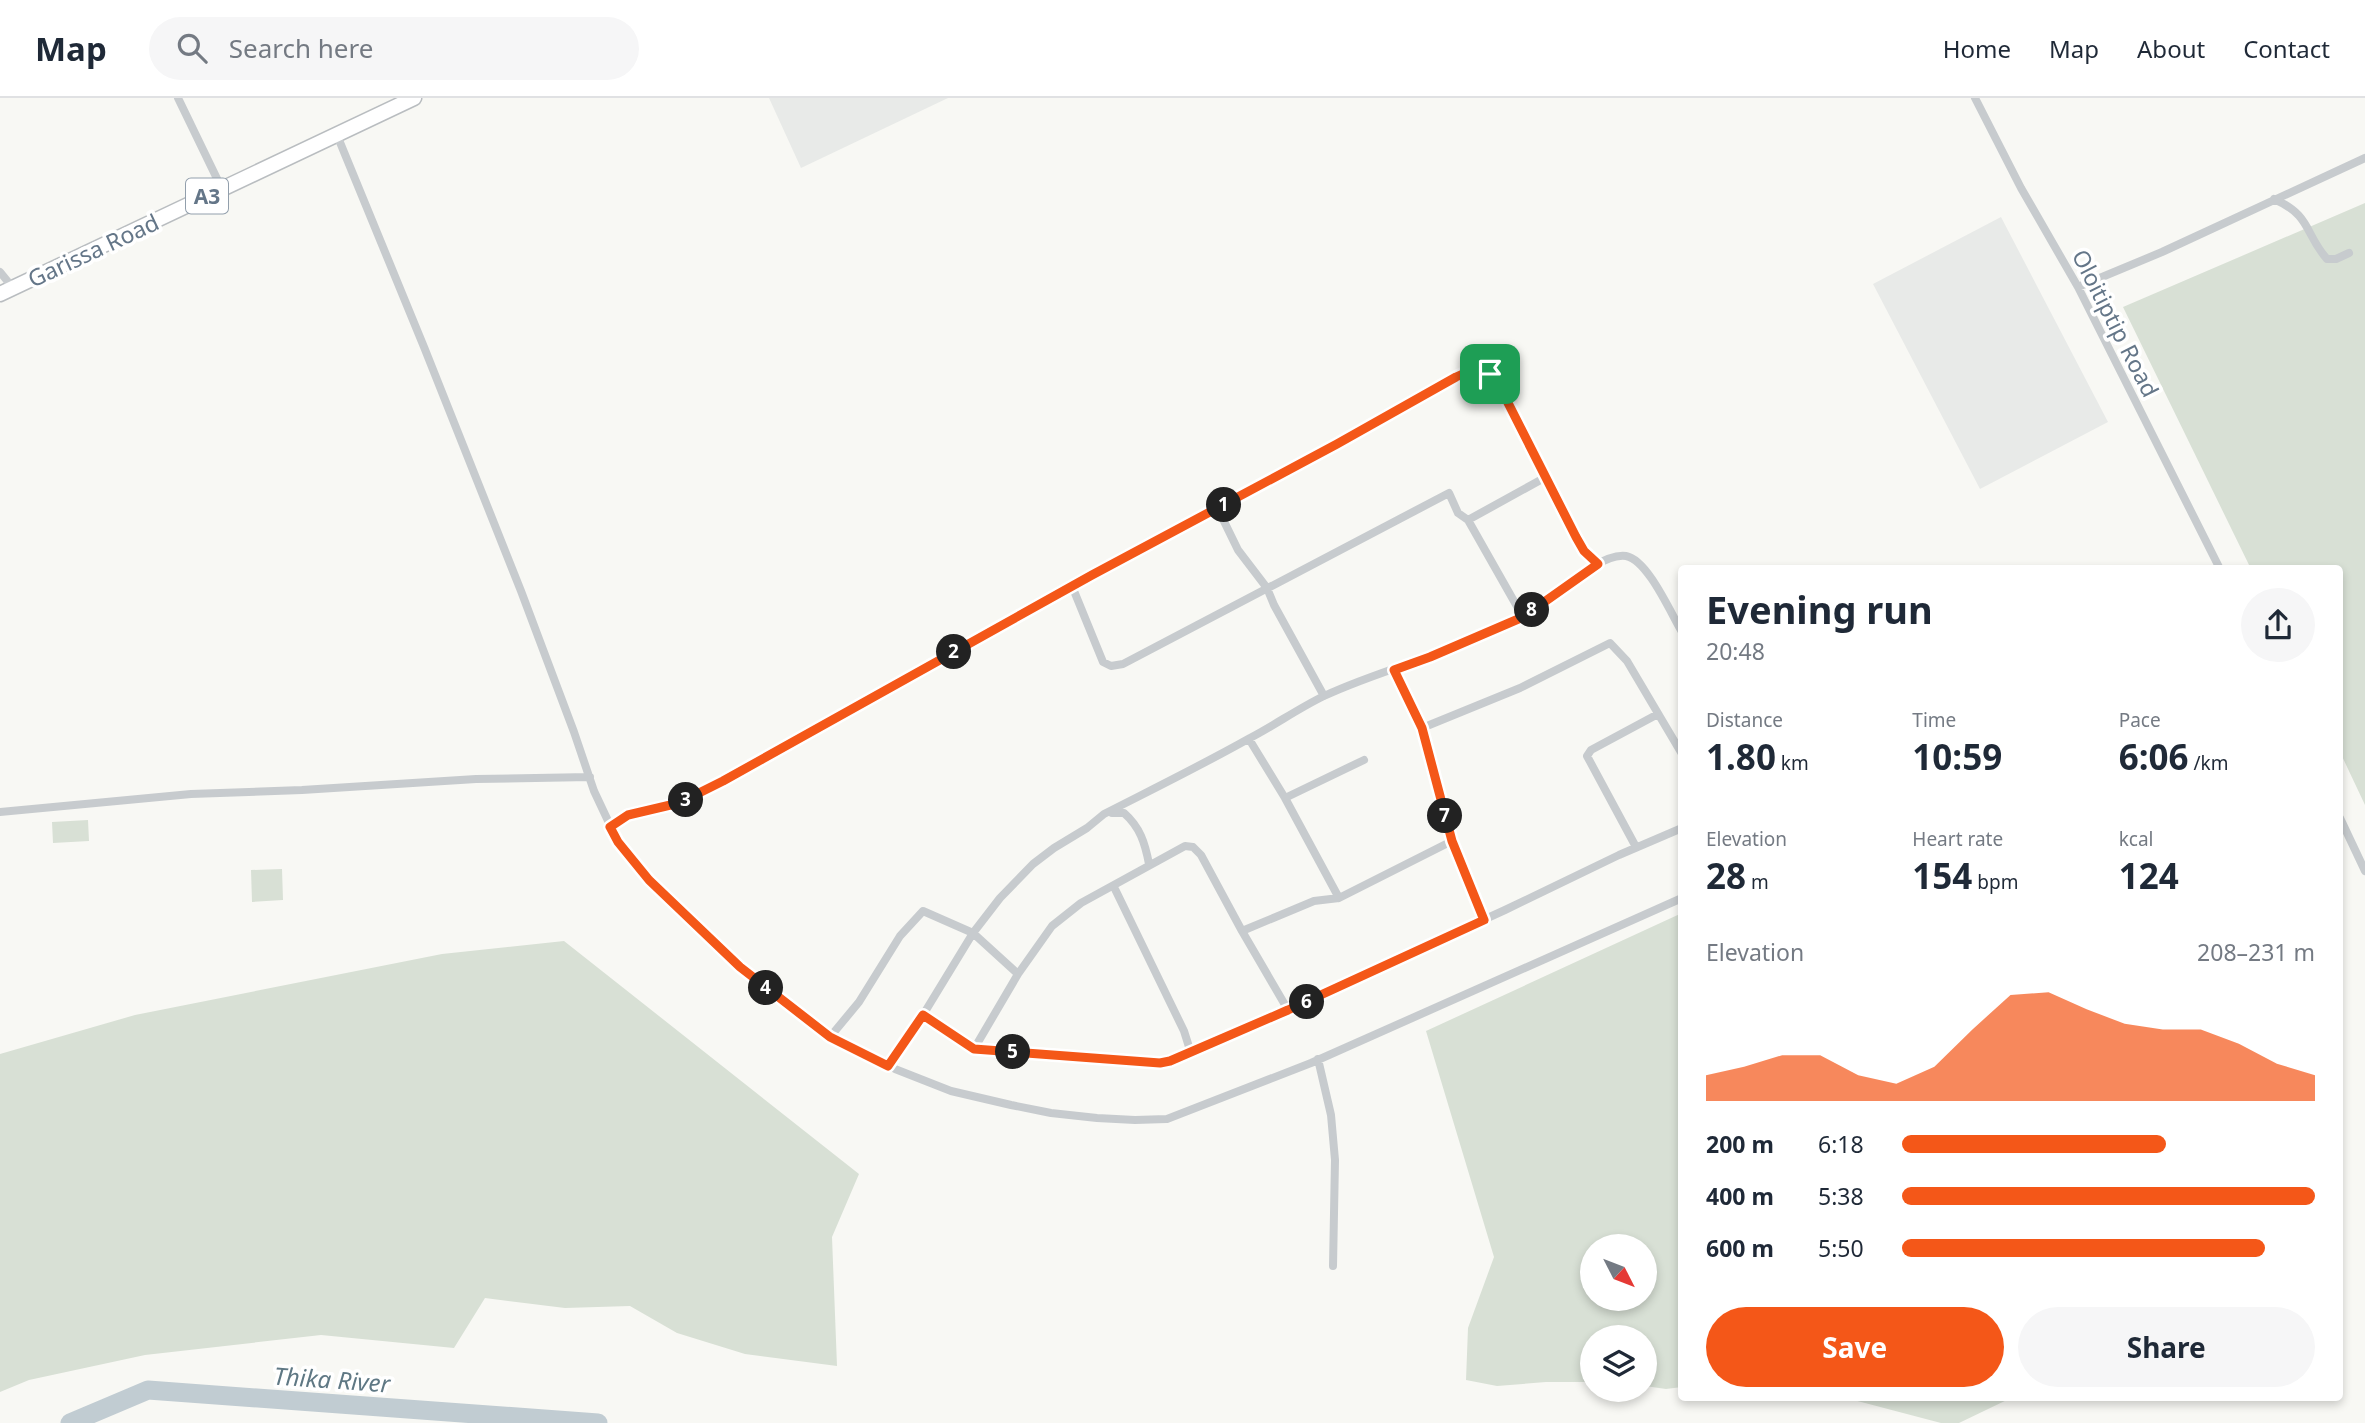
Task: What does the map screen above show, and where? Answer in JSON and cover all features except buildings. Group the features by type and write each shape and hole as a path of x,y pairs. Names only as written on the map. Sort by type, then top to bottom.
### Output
{"highway":[{"name":"Garissa Road","path":"6,291 414,98"}],"street":[{"path":"178,98 222,189"},
{"name":"Oloitiptip Road","path":"1975,98 2021,188 2078,287 2218,565"},
{"path":"337,135 485,501 610,827 625,851 667,900 740,967 830,1037 888,1066 951,1091 1051,1113 1135,1121 1167,1119 1318,1059 1678,900"},
{"path":"2078,287 2162,252 2365,158"},
{"path":"2274,199 2302,218 2327,259 2336,259 2349,253"},
{"path":"0,272 6,291"},
{"path":"610,827 628,815 679,803 723,781 1072,586 1218,509 1456,377 1483,365 1504,395 1584,551 1598,564"},
{"path":"1468,520 1546,478"},
{"path":"1072,586 1103,662 1111,666 1123,664 1449,493 1458,513 1468,520 1523,617"},
{"path":"1218,509 1238,550 1267,588 1274,606 1324,696"},
{"path":"888,1066 973,933 1018,877 1054,848 1104,814 1249,739 1324,696 1430,657 1523,617 1598,564 1625,556 1634,559 1654,583 1678,625"},
{"path":"1422,728 1520,688 1610,643 1627,661 1678,747"},
{"path":"1394,670 1422,728 1452,841 1484,920"},
{"path":"1636,847 1587,755 1591,750 1658,714"},
{"path":"1249,739 1285,798 1339,898"},
{"path":"1285,798 1364,760"},
{"path":"0,812 191,794 476,779 590,777"},
{"path":"1104,814 1121,812 1132,820 1140,831 1149,864"},
{"path":"2343,824 2365,871"},
{"path":"923,1015 974,1049 1160,1063 1187,1055 1288,1010 1678,830"},
{"path":"1242,931 1314,901 1339,898 1452,841"},
{"path":"974,1049 1018,974 1052,926 1082,903 1185,846 1193,847 1201,855 1288,1010"},
{"path":"1114,887 1184,1031 1190,1050 1187,1055"},
{"path":"830,1037 859,1002 900,936 923,911 973,933 1018,974"},
{"path":"1318,1059 1331,1115 1335,1160 1333,1266"}],"shaded area":[{"path":"769,98 948,98 801,168"},
{"path":"2365,203 2365,805 2343,758 2343,565 2249,565 2123,307"},
{"path":"2001,217 2108,422 1980,489 1873,284"},
{"path":"88,820 89,841 53,843 52,822"},
{"path":"282,869 283,900 252,902 251,870"},
{"path":"1678,915 1678,1388 1657,1388 1657,1325 1580,1325 1580,1382 1497,1386 1466,1380 1468,1328 1494,1257 1426,1031"},
{"path":"564,941 859,1174 832,1237 837,1366 745,1354 677,1333 630,1306 565,1308 485,1298 454,1348 321,1335 145,1355 29,1380 0,1392 0,1054 135,1015 442,954"},
{"path":"1857,1401 2005,1401 1959,1423 1941,1423"}],"waterway":[{"name":"Thika River","path":"70,1423 148,1390 598,1423"}],"route":[{"path":"1483,365 1490,374 1504,395 1576,537 1584,551 1598,564 1523,617 1394,670 1422,728 1452,841 1484,920 1170,1061 1160,1063 974,1049 923,1015 888,1066 830,1037 740,967 667,900 618,842 610,827 628,815 679,803 723,781 1072,586 1218,509 1456,377 1483,365"}]}
